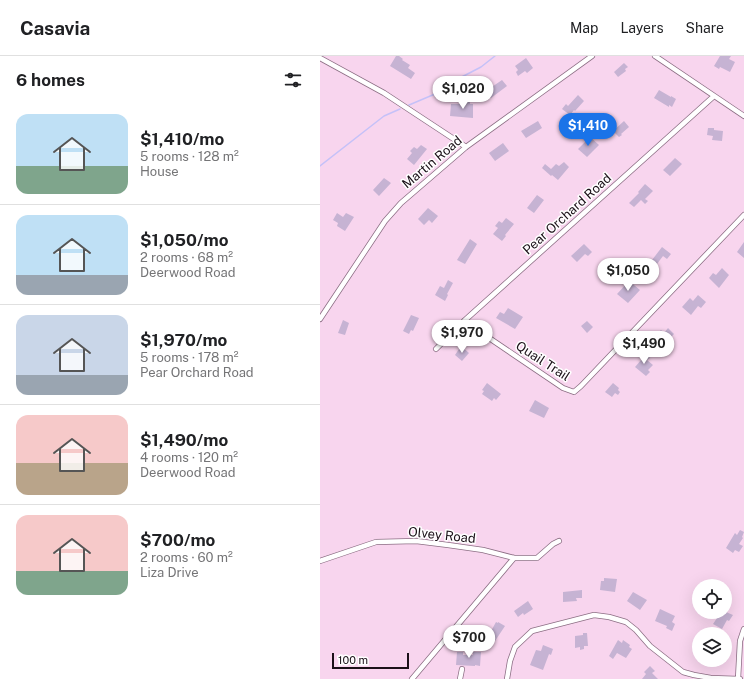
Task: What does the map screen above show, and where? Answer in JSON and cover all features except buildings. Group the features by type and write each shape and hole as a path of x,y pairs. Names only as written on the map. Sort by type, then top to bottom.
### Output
{"street":[{"name":"Martin Road","path":"320,319 385,221 401,203 466,147 592,56"},
{"path":"655,56 744,116"},
{"path":"320,58 384,93 466,147"},
{"name":"Pear Orchard Road","path":"436,349 714,96"},
{"name":"Quail Trail","path":"464,322 563,388 574,392 744,215"},
{"name":"Olvey Road","path":"320,561 376,542 416,541 483,550 514,558 537,558 559,541"},
{"path":"412,679 514,558"},
{"path":"507,679 510,661 515,647 532,631 594,615 609,617 626,622 654,649 683,672 711,678 739,679 740,641 744,629"},
{"path":"460,679 462,669"}],"waterway":[{"path":"409,105 435,94 452,82 481,67 495,56"},
{"path":"320,166 384,116 400,109"}]}
